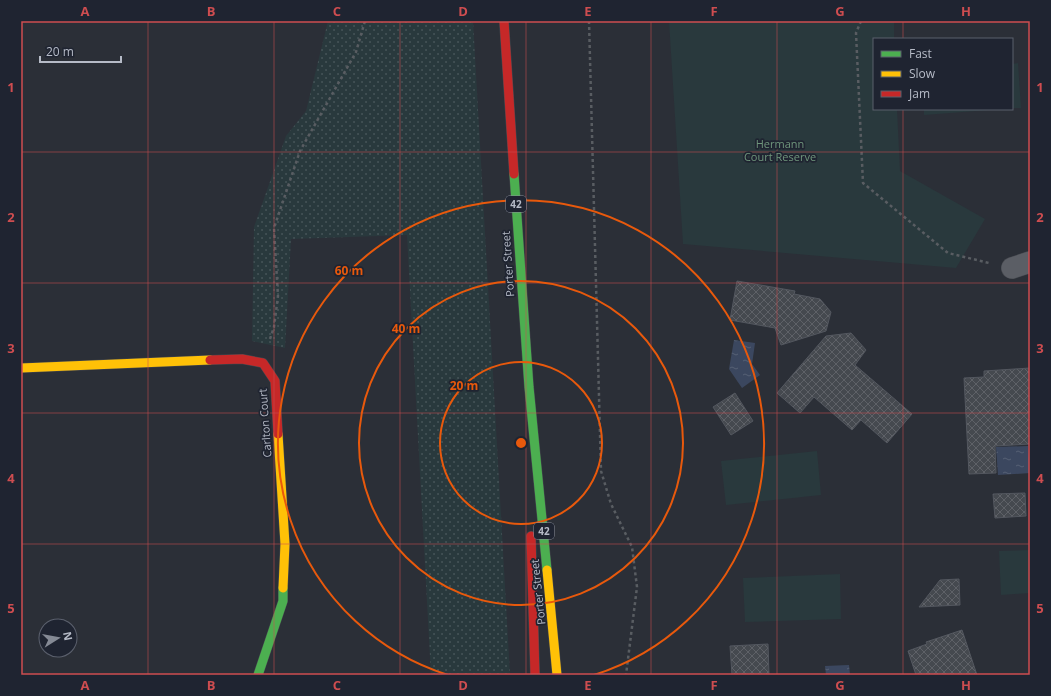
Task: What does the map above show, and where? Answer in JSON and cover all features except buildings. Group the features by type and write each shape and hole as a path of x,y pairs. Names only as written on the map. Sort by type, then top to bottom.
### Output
{"main road":[{"name":"Porter Street","path":"504,21 529,387 557,675"},
{"path":"21,368 242,359 263,363"},
{"name":"Carlton Court","path":"258,675 283,601 285,544 275,381 263,363"},
{"name":"Porter Street","path":"529,387 531,505"},
{"name":"Porter Street","path":"531,529 535,675"}],"path":[{"path":"263,363 274,327 278,296 274,228 300,151 356,52 365,21"},
{"path":"589,21 600,471 611,504 632,547 637,587 626,675"},
{"path":"861,21 856,34 863,183 948,254 1021,265"}],"green space":[{"path":"328,21 473,21 510,675 431,675 407,235 291,239 285,348 252,341 254,227 286,136 306,111"},
{"name":"Hermann Court Reserve","path":"669,21 894,21 894,38 873,38 873,110 897,110 900,171 985,219 956,268 683,244"},
{"path":"1018,63 1021,108 1013,108 1013,64"},
{"path":"924,110 989,110 924,115"},
{"path":"817,451 821,495 726,505 721,461"},
{"path":"1030,550 1030,593 1001,595 999,551"},
{"path":"840,574 841,619 745,622 743,578"}],"water":[{"path":"734,340 755,343 752,364 760,375 742,388 729,369"},
{"path":"1028,446 1030,473 998,475 996,447"},
{"path":"849,665 850,675 826,675 825,666"}],"traffic: fast":[{"path":"514,174 529,387 547,570"},
{"path":"258,675 283,601 283,588"}],"traffic: slow":[{"path":"21,368 210,360"},
{"path":"278,434 285,544 283,588"},
{"path":"547,570 557,675"}],"traffic: jam":[{"path":"504,21 514,174"},
{"path":"210,360 242,359 263,363 275,381 278,434"},
{"path":"531,536 535,675"}]}
